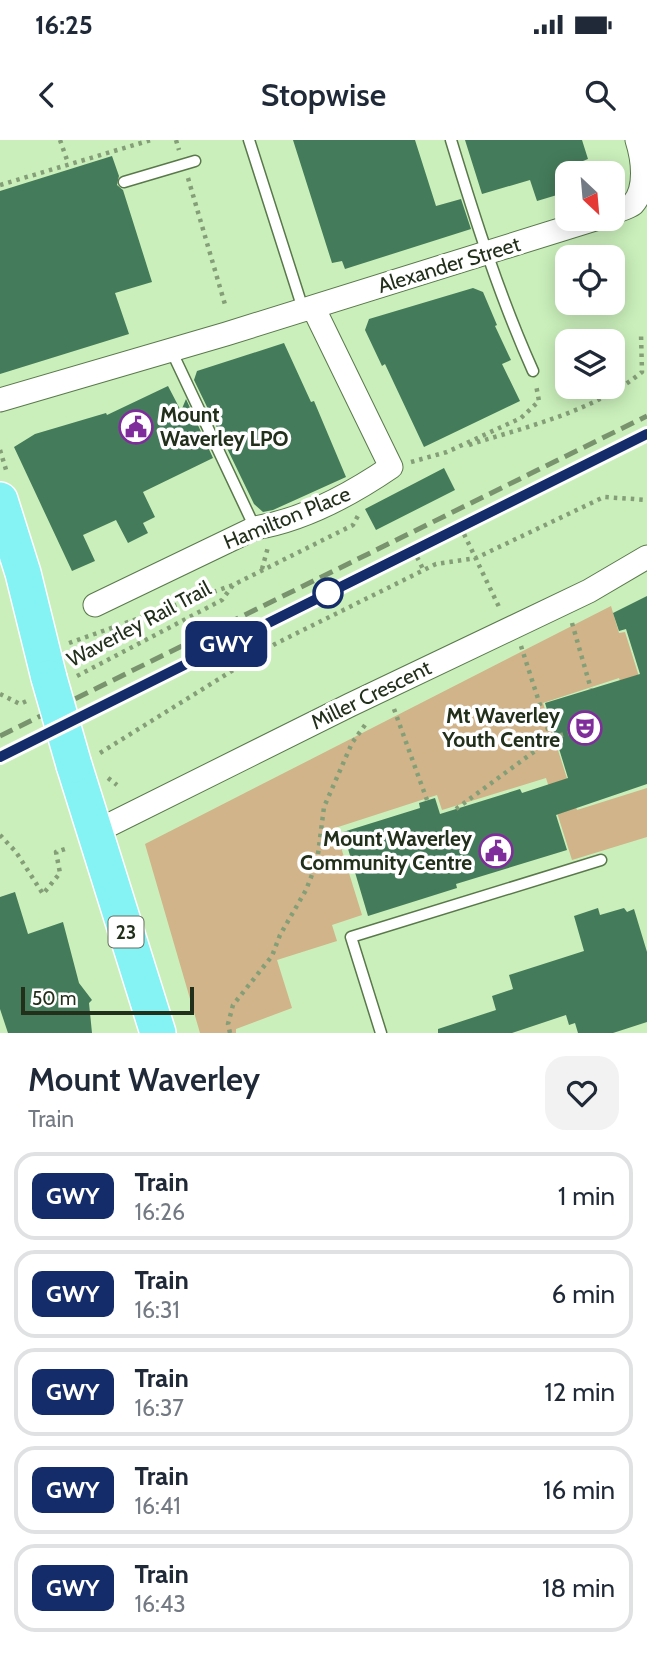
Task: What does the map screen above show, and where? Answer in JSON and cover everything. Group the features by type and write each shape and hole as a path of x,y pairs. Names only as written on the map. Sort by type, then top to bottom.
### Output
{"main road":[{"name":"23","path":"0,500 23,573 49,686"},
{"name":"23","path":"0,571 49,686 85,760 81,840 158,1033"}],"street":[{"path":"625,207 633,204 642,187 644,164 637,140"},
{"name":"Alexander Street","path":"308,308 557,231"},
{"path":"0,400 308,308 391,467"},
{"name":"Hamilton Place","path":"95,605 255,528 296,518 358,489 391,467"},
{"name":"Miller Crescent","path":"81,840 384,688 516,637 566,603 647,557"}],"lane":[{"path":"249,140 308,308"},
{"path":"451,140 486,253 509,316 533,370"},
{"path":"124,182 190,163"},
{"path":"171,350 255,528"},
{"path":"381,1033 351,937 601,860"}],"path":[{"path":"60,140 68,163"},
{"path":"0,185 150,140"},
{"path":"176,140 190,163 226,308"},
{"path":"391,467 565,414 621,389 642,372 641,334"},
{"path":"447,452 521,418 539,401 533,370"},
{"path":"85,760 275,644 436,564 476,558 604,497 647,500"},
{"name":"Waverley Rail Trail","path":"49,686 222,600 233,585 353,525 366,503"},
{"path":"464,534 516,637 551,740"},
{"path":"417,557 424,571"},
{"path":"63,645 233,585"},
{"path":"566,603 592,689"},
{"path":"0,694 20,704 49,686"},
{"path":"384,688 397,715 427,800"},
{"path":"230,1033 228,1024 233,1005 272,956 284,926 306,890 317,862 324,807 352,743 365,725"},
{"path":"456,809 551,740 576,731"},
{"path":"0,835 16,852 43,894 60,873 56,852 81,840"}],"shaded area":[{"path":"611,606 619,633 625,632 647,702 631,717 619,678 543,703 577,810 647,788 647,837 572,860 546,778 442,810 437,795 335,828 362,915 332,925 337,941 277,960 292,1008 236,1029 236,1033 200,1033 145,844"}],"building":[{"path":"293,140 415,140 436,206 461,199 471,229 345,269 342,261 332,263"},
{"path":"465,140 582,140 588,159 555,161 555,196 537,201 530,180 482,194"},
{"path":"112,156 119,176 117,185 123,190 152,282 115,293 129,334 0,374 0,191"},
{"path":"473,288 483,292 497,325 495,326 511,360 502,364 520,401 424,447 385,364 382,366 365,330 369,319"},
{"path":"284,343 311,402 314,401 346,477 263,512 254,504 194,380 197,371"},
{"path":"168,386 181,411 186,399 213,458 143,492 155,517 143,523 148,533 128,543 116,520 83,535 95,561 72,571 14,447 35,434 106,413 107,415"},
{"path":"444,468 455,490 376,530 365,509"},
{"path":"647,596 647,784 556,815 567,850 456,884 457,888 368,916 343,832 420,808 419,803 435,798 440,814 520,789 522,793 568,778 545,703 640,674 626,629 619,631 613,613"},
{"path":"15,892 28,934 63,922 79,983 92,1000 89,1003 92,1033 8,1033 0,1009 0,897"},
{"path":"598,908 600,915 624,908 627,912 634,909 647,952 647,1022 613,1033 578,1033 575,1023 569,1025 566,1015 512,1033 438,1033 438,1029 496,1010 492,996 513,989 509,975 584,951 574,916"}],"railway":[{"path":"0,736 647,416"},
{"path":"0,757 647,434"}],"train":[{"name":"GWY","path":"0,757 647,434"}],"place":[{"name":"Mount Waverley LPO","path":"136,427"},
{"name":"Mt Waverley Youth Centre","path":"585,728"},
{"name":"Mount Waverley Community Centre","path":"496,851"}]}
